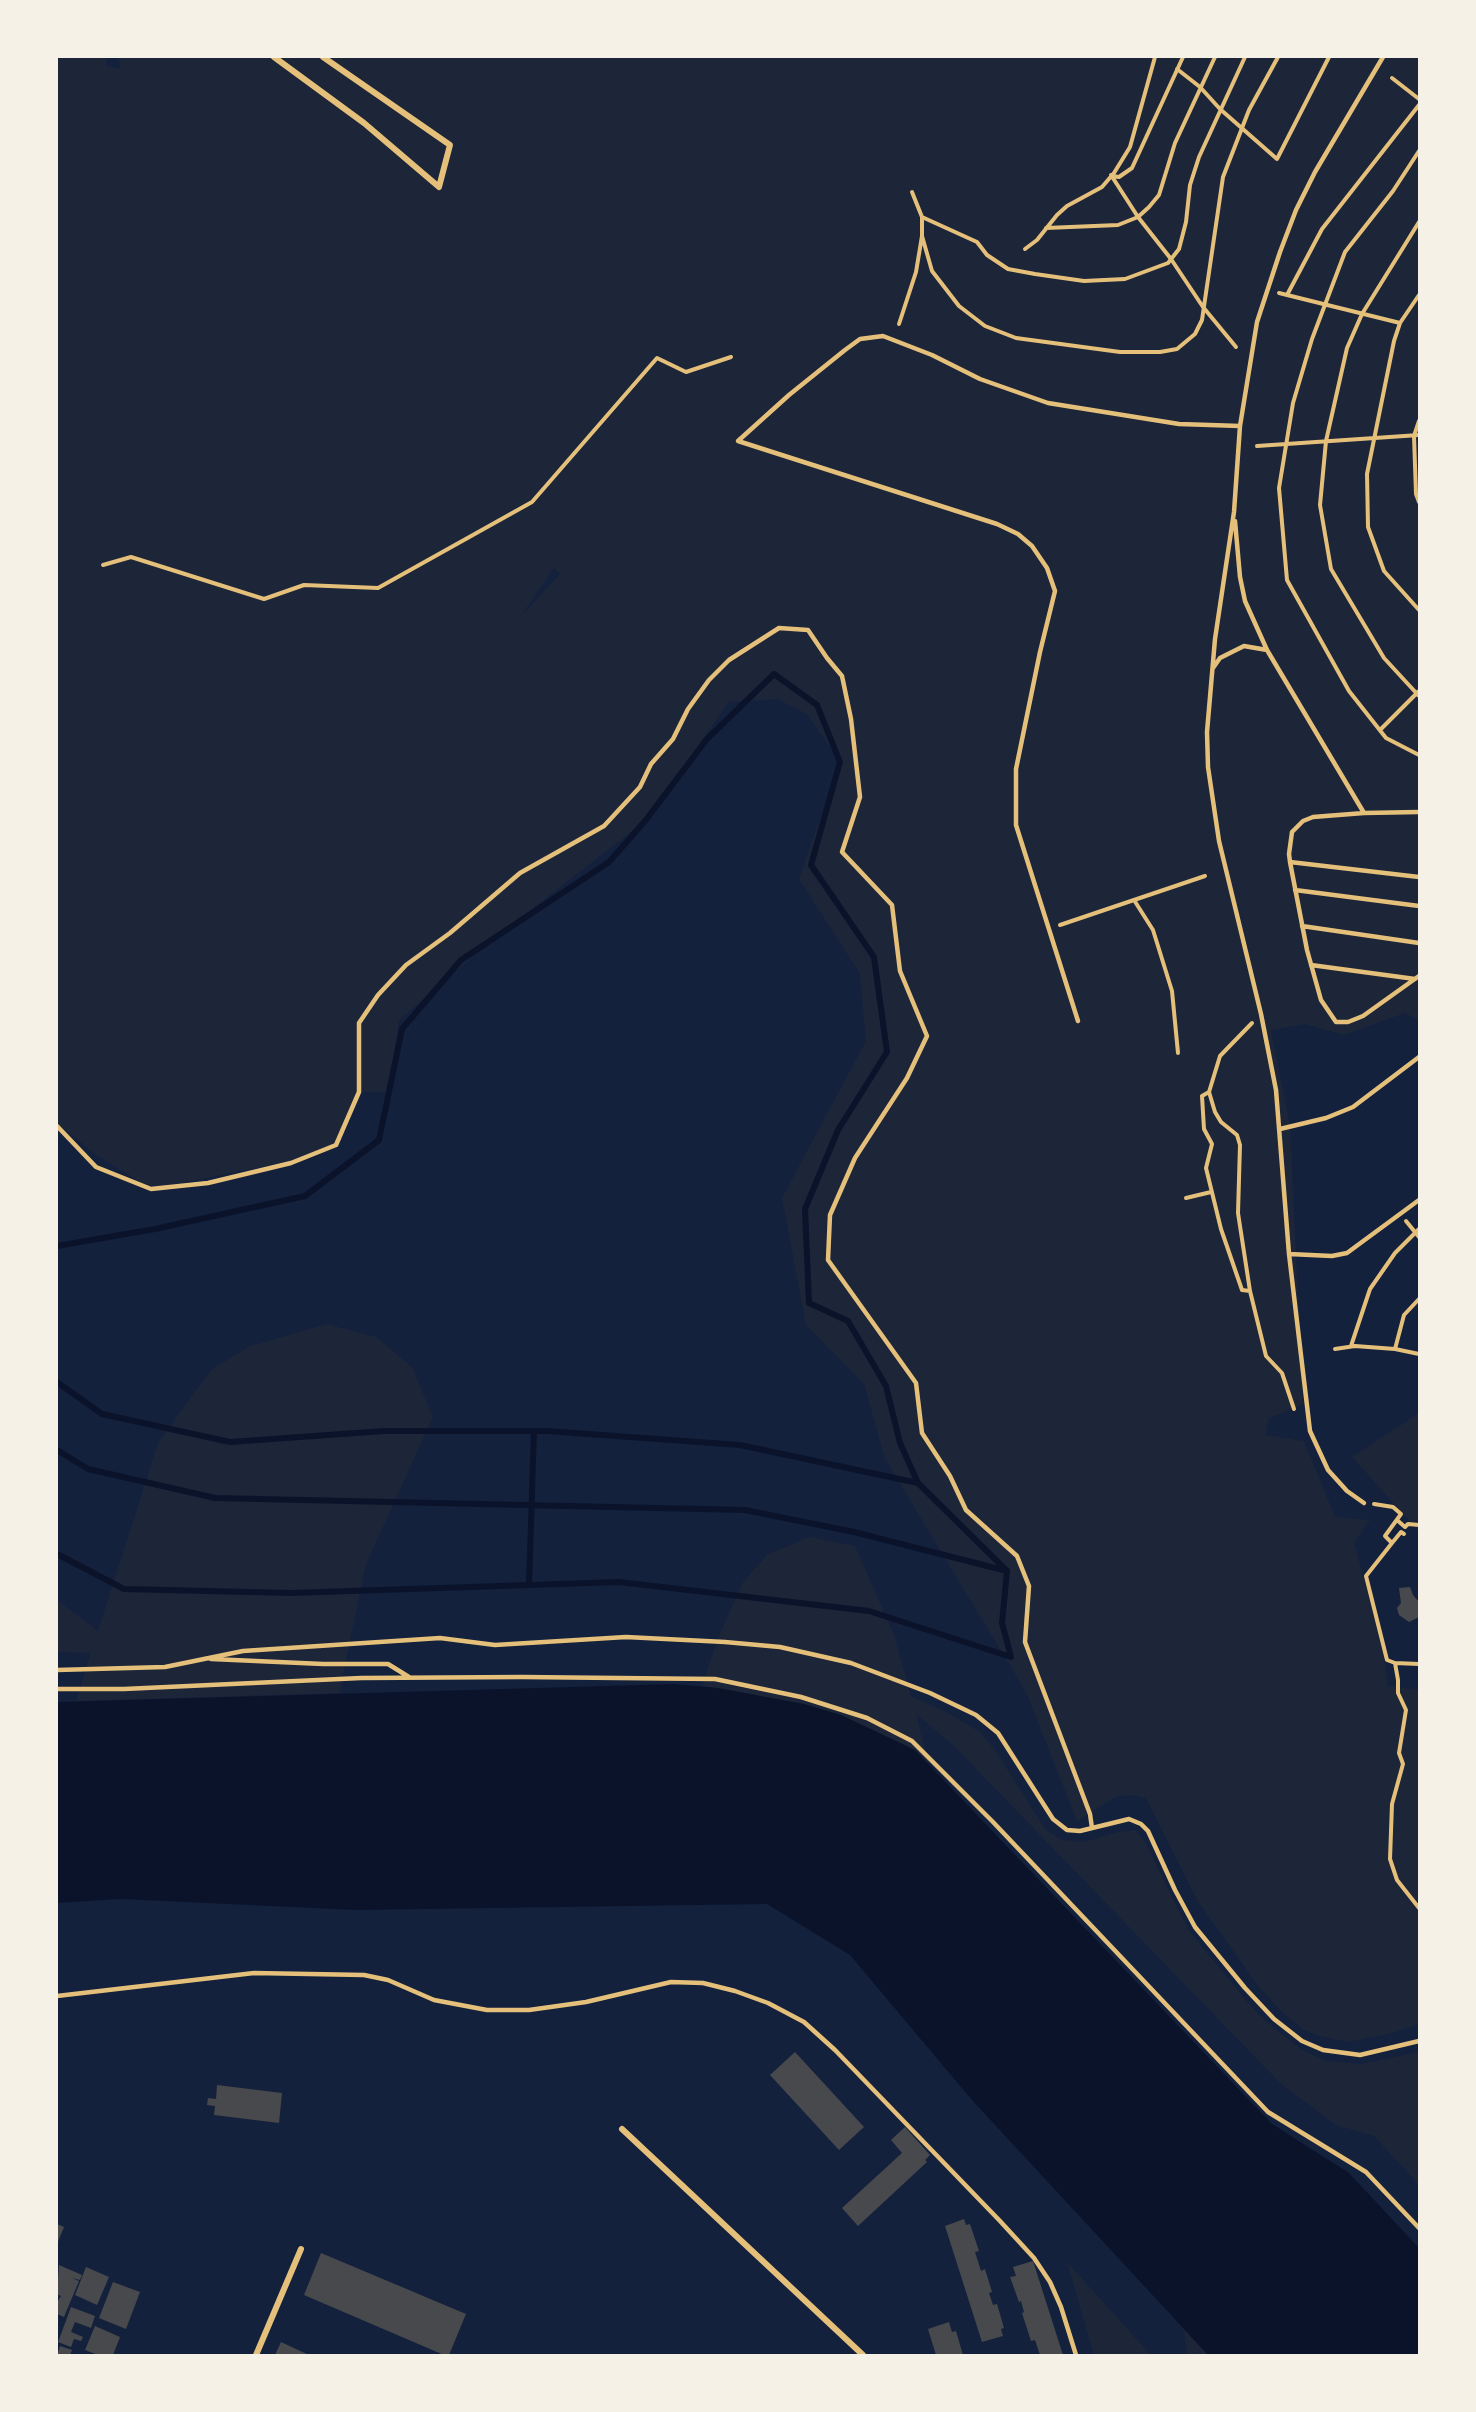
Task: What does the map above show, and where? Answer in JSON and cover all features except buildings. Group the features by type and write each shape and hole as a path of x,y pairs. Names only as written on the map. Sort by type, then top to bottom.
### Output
{"street":[{"path":"274,57 364,123 439,187 450,145 323,57"},
{"path":"622,2129 863,2355"},
{"path":"256,2355 301,2249"}],"lane":[{"path":"1364,1503 1347,1491 1328,1470 1310,1431 1289,1254 1276,1090 1261,1014 1219,841 1208,767 1207,732 1213,668 1234,512 1240,426 1257,322 1296,210 1315,172 1383,57"},
{"path":"1078,1021 1016,825 1016,769 1055,591 1047,568 1032,546 1018,534 997,524 738,441 789,395 860,339 883,336 980,379 1048,403 1179,424 1240,426"},
{"path":"1234,512 1240,577 1245,601 1267,650 1364,813"},
{"path":"57,1126 96,1167 151,1189 208,1183 291,1163 336,1145 359,1092 359,1023 378,995 406,966 450,933 520,873 604,826 640,787 651,764 673,739 688,709 709,680 729,660 778,628 808,630 826,658 843,676 851,719 860,797 842,852 892,905 900,971 927,1036 907,1078 855,1158 830,1215 828,1260 916,1383 922,1433 950,1476 966,1510 1017,1556 1029,1586 1025,1642 1090,1814 1092,1828"},
{"path":"1213,668 1220,658 1244,646 1267,650"},
{"path":"1417,977 1363,1016 1348,1022 1336,1022 1321,1000 1311,965 1289,854 1292,832 1302,821 1313,817 1419,812"},
{"path":"1290,862 1419,877"},
{"path":"1295,890 1419,906"},
{"path":"1302,926 1419,943"},
{"path":"1311,965 1417,977"},
{"path":"1280,1129 1326,1118 1353,1107 1419,1057"},
{"path":"1289,1254 1332,1256 1347,1253 1419,1200"},
{"path":"57,1670 165,1667 243,1651 440,1638 495,1645 626,1636 780,1647 851,1663 930,1693 976,1715 998,1733 1053,1819 1067,1830 1080,1831 1129,1819 1141,1824 1148,1831 1195,1927 1245,1989 1274,2019 1302,2041 1323,2050 1360,2055 1419,2042"},
{"path":"202,1659 388,1664 411,1678"},
{"path":"57,1689 124,1689 411,1678 715,1679 801,1697 867,1718 912,1741 993,1822 1268,2112 1366,2172 1419,2228"},
{"path":"57,1996 254,1973 364,1975 388,1980 434,2000 487,2010 529,2010 586,2002 671,1982 703,1983 735,1991 768,2003 804,2022 835,2050 1007,2228 1034,2258 1050,2282 1061,2307 1076,2355"}],"path":[{"path":"1025,249 1037,240 1067,206 1102,187 1112,176 1130,147 1155,57"},
{"path":"1112,176 1119,177 1127,174 1132,168 1183,57"},
{"path":"1046,228 1118,225 1138,217 1159,195 1175,143 1215,57"},
{"path":"922,217 977,242 987,255 1008,269 1084,281 1125,279 1168,263 1179,249 1186,222 1190,185 1199,157 1245,57"},
{"path":"922,236 932,271 958,306 985,326 1016,338 1120,352 1160,352 1177,348 1195,334 1202,320 1223,177 1249,110 1278,57"},
{"path":"1177,69 1200,87 1220,109 1277,159 1329,57"},
{"path":"1392,78 1419,99"},
{"path":"1287,295 1322,229 1419,105"},
{"path":"1419,151 1393,191 1345,252 1312,339 1293,403 1279,488 1287,580 1349,691 1386,738 1419,755"},
{"path":"1112,176 1138,217 1171,259 1203,307 1236,347"},
{"path":"899,324 916,272 922,236 922,217 912,192"},
{"path":"1380,730 1418,694 1384,658 1331,569 1320,505 1326,441 1347,348 1362,314 1419,222"},
{"path":"1279,293 1400,323"},
{"path":"1419,295 1400,323 1394,341 1367,474 1368,527 1384,571 1419,610"},
{"path":"103,565 131,558 264,599 304,585 378,588 532,502 657,358 686,372 731,357"},
{"path":"1419,421 1416,494 1419,502"},
{"path":"1257,446 1417,436"},
{"path":"1060,925 1205,876"},
{"path":"1134,900 1153,930 1172,991 1178,1053"},
{"path":"1261,1014 1220,1056 1209,1092 1215,1112 1221,1122 1237,1135 1240,1145 1238,1213 1250,1291 1266,1356 1282,1374 1297,1418"},
{"path":"1209,1092 1202,1096 1204,1129 1212,1144 1206,1168 1211,1192 1242,1290 1250,1291"},
{"path":"1185,1198 1211,1192"},
{"path":"1351,1346 1370,1289 1395,1253 1418,1233 1406,1221"},
{"path":"1395,1349 1404,1315 1419,1299"},
{"path":"1335,1349 1351,1346 1395,1349 1419,1354"},
{"path":"1364,1503 1393,1507 1401,1514 1385,1536 1392,1543"},
{"path":"1397,1520 1405,1527 1408,1524 1419,1525"},
{"path":"1404,1534 1401,1532 1366,1576 1387,1660 1395,1663 1419,1664"},
{"path":"1395,1663 1398,1693 1406,1710 1399,1754 1403,1764 1392,1804 1390,1859 1397,1880 1419,1908"}],"shaded area":[{"path":"57,57 106,57 106,66 121,69 118,57 1419,57 1419,1020 1405,1013 1344,1035 1305,1024 1271,1030 1290,1125 1303,1404 1269,1418 1265,1435 1304,1441 1335,1517 1370,1520 1354,1543 1381,1639 1388,1686 1419,1690 1419,2024 1392,2033 1348,2042 1304,2030 1285,2015 1259,1987 1197,1900 1146,1798 1132,1795 1117,1796 1077,1821 1026,1692 885,1459 864,1384 806,1325 782,1198 866,1041 860,974 799,879 840,762 807,714 777,699 729,702 645,821 488,943 399,1020 389,1092 359,1092 336,1145 302,1159 151,1189 98,1156 57,1124","holes":["554,568 560,574 523,614"]},
{"path":"326,1324 376,1337 412,1367 433,1417 366,1564 340,1688 341,1693 76,1701 91,1653 57,1652 57,1600 98,1631 158,1443 211,1370 248,1347"},
{"path":"1419,1413 1419,1532 1352,1457"},
{"path":"809,1537 855,1546 894,1635 911,1696 952,1715 980,1732 995,1750 1045,1829 1062,1840 1084,1842 1119,1832 1136,1830 1145,1842 1189,1931 1255,2011 1280,2033 1302,2050 1327,2061 1361,2064 1419,2052 1419,2185 1374,2136 1336,2125 1280,2083 953,1745 916,1714 929,1764 915,1750 841,1715 804,1704 702,1686 718,1638 743,1582 767,1555"},
{"path":"674,1684 718,1688 804,1704 841,1715 915,1750 1272,2124 1349,2173 1419,2248 1419,2355 1208,2355 971,2099 850,1955 767,1904 356,1910 120,1899 57,1903 57,1702"},
{"path":"1067,2262 1151,2355 1094,2355"},
{"path":"1184,2329 1208,2355 1187,2355"}],"waterway":[{"path":"57,1246 155,1229 305,1196 379,1140 402,1029 461,960 609,862 645,821 707,739 774,674 817,705 840,762 811,865 874,957 887,1052 838,1130 805,1209 809,1303 848,1321 886,1386 900,1443 918,1483 1007,1571 1002,1623 1011,1657 869,1611 619,1582 291,1593 124,1589 57,1554"},
{"path":"57,1382 102,1414 230,1442 384,1431 547,1431 740,1445 918,1483"},
{"path":"529,1584 534,1431"},
{"path":"57,1450 88,1469 215,1498 745,1510 854,1532 1007,1571"}]}
